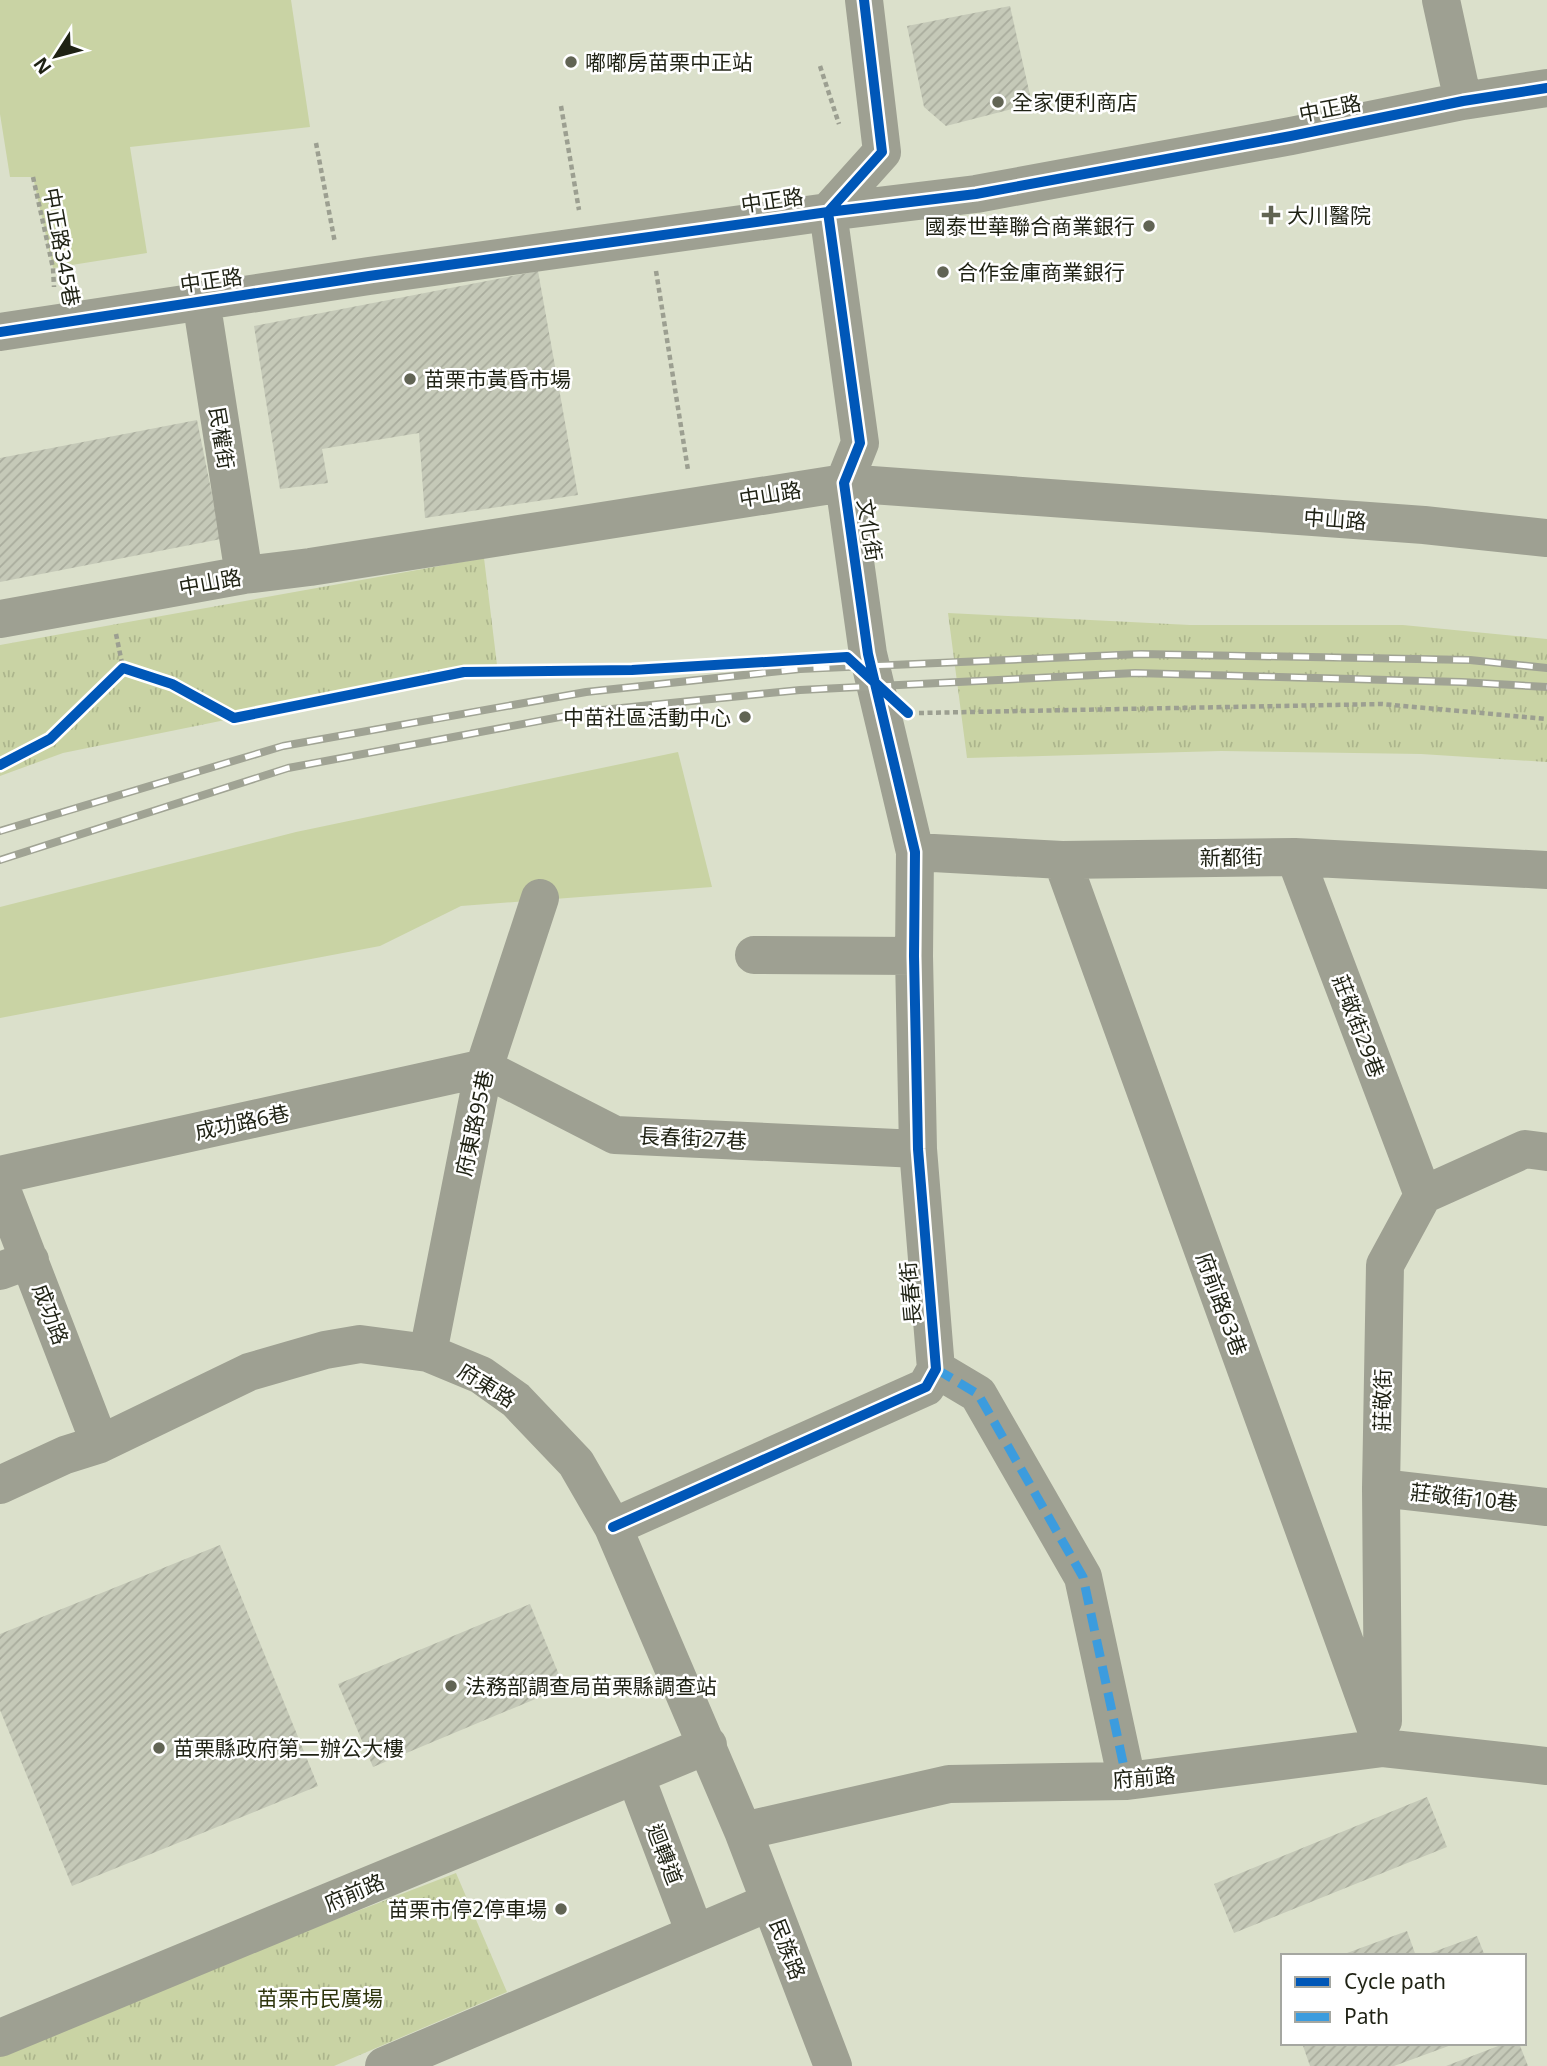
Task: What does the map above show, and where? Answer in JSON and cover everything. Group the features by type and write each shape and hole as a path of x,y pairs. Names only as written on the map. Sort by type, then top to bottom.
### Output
{"street":[{"path":"828,212 882,152 864,0"},
{"path":"1441,0 1463,101"},
{"name":"中正路","path":"0,332 201,300 828,212 976,194 1463,101 1547,88"},
{"name":"文化街","path":"828,212 860,443 844,482 874,682 886,722 915,852"},
{"name":"民權街","path":"201,300 244,575"},
{"name":"中山路","path":"0,619 244,575 310,567 844,482 1424,525 1547,538"},
{"name":"新都街","path":"915,852 1062,860 1295,857 1547,870"},
{"name":"長春街","path":"915,852 918,1149 936,1369"},
{"name":"莊敬街29巷","path":"1295,857 1423,1195"},
{"name":"府前路63巷","path":"1062,860 1383,1748"},
{"name":"府東路95巷","path":"428,1353 484,1068 540,898"},
{"path":"754,955 914,956"},
{"name":"長春街27巷","path":"484,1068 615,1135 918,1149"},
{"name":"成功路6巷","path":"0,1175 484,1068"},
{"path":"1423,1195 1525,1149 1547,1152"},
{"name":"成功路","path":"0,1185 15,1266 100,1444"},
{"name":"莊敬街","path":"1383,1748 1381,1488 1385,1265 1423,1195"},
{"name":"府東路","path":"0,1485 65,1455 100,1444 249,1372 325,1350 360,1344 428,1353 481,1376 516,1400 576,1463 613,1527 743,1831"},
{"path":"613,1527 926,1387 936,1369 978,1394 1083,1577 1127,1781"},
{"name":"莊敬街10巷","path":"1381,1488 1547,1507"},
{"name":"府前路","path":"0,2038 708,1745"},
{"name":"府前路","path":"743,1831 949,1784 1127,1781 1383,1748 1547,1766"},
{"name":"迴轉道","path":"635,1775 695,1933"},
{"name":"民族路","path":"743,1831 833,2066"},
{"path":"384,2066 770,1902"}],"path":[{"path":"820,66 842,136"},
{"path":"561,106 579,210"},
{"path":"316,143 335,243"},
{"path":"655,268 690,478"},
{"path":"114,624 123,668"},
{"path":"123,668 135,672"},
{"path":"114,677 123,668"},
{"path":"874,682 908,713 1382,704 1547,719"}],"green space":[{"path":"0,0 291,0 310,127 130,147 147,253 53,268 33,177 10,177 0,114"},
{"path":"484,558 497,665 63,753 0,776 0,645"},
{"path":"948,613 1190,625 1403,625 1547,639 1547,762 1421,754 1221,751 967,758"},
{"path":"678,752 712,887 461,906 380,946 0,1018 0,907 296,832"},
{"name":"苗栗市民廣場","path":"456,1873 507,1992 334,2066 0,2066 0,2049"}],"building":[{"path":"1010,6 1032,104 946,126 924,107 907,26"},
{"name":"苗栗市黃昏市場","path":"538,271 578,495 425,518 419,433 322,449 328,483 280,489 254,326"},
{"path":"197,420 221,539 0,582 0,458"},
{"name":"苗栗縣政府第二辦公大樓","path":"220,1545 318,1786 72,1886 0,1710 0,1634"},
{"name":"法務部調查局苗栗縣調查站","path":"530,1604 564,1687 373,1767 338,1684"},
{"path":"1427,1797 1447,1847 1234,1933 1214,1884"},
{"path":"1407,1931 1415,1954 1347,1954"},
{"path":"1477,1936 1484,1954 1428,1954"},
{"path":"1303,2045 1451,2045 1394,2066 1310,2066"},
{"path":"1501,2045 1520,2045 1528,2066 1446,2066"}],"railway":[{"path":"0,831 283,746 586,692 800,669 1141,654 1470,660 1547,668"},
{"path":"0,860 288,768 592,711 800,690 1135,673 1547,687"}],"marked path":[{"path":"936,1369 978,1394 1083,1577 1127,1781"}],"cycle path":[{"path":"613,1527 926,1387 936,1369 918,1149 915,852 868,654 844,483 860,443 828,212 882,152 864,0"},
{"path":"0,332 369,276 976,194 1291,136 1463,101 1547,88"},
{"path":"0,765 50,739 123,668 172,684 234,718 464,672 632,670 847,657 908,713"}],"place":[{"name":"嘟嘟房苗栗中正站","path":"571,62"},
{"name":"全家便利商店","path":"998,102"},
{"name":"大川醫院","path":"1271,215"},
{"name":"國泰世華聯合商業銀行","path":"1149,226"},
{"name":"合作金庫商業銀行","path":"943,272"},
{"name":"苗栗市黃昏市場","path":"410,379"},
{"name":"中苗社區活動中心","path":"745,717"},
{"name":"法務部調查局苗栗縣調查站","path":"451,1686"},
{"name":"苗栗縣政府第二辦公大樓","path":"159,1748"},
{"name":"苗栗市停2停車場","path":"561,1909"}]}
